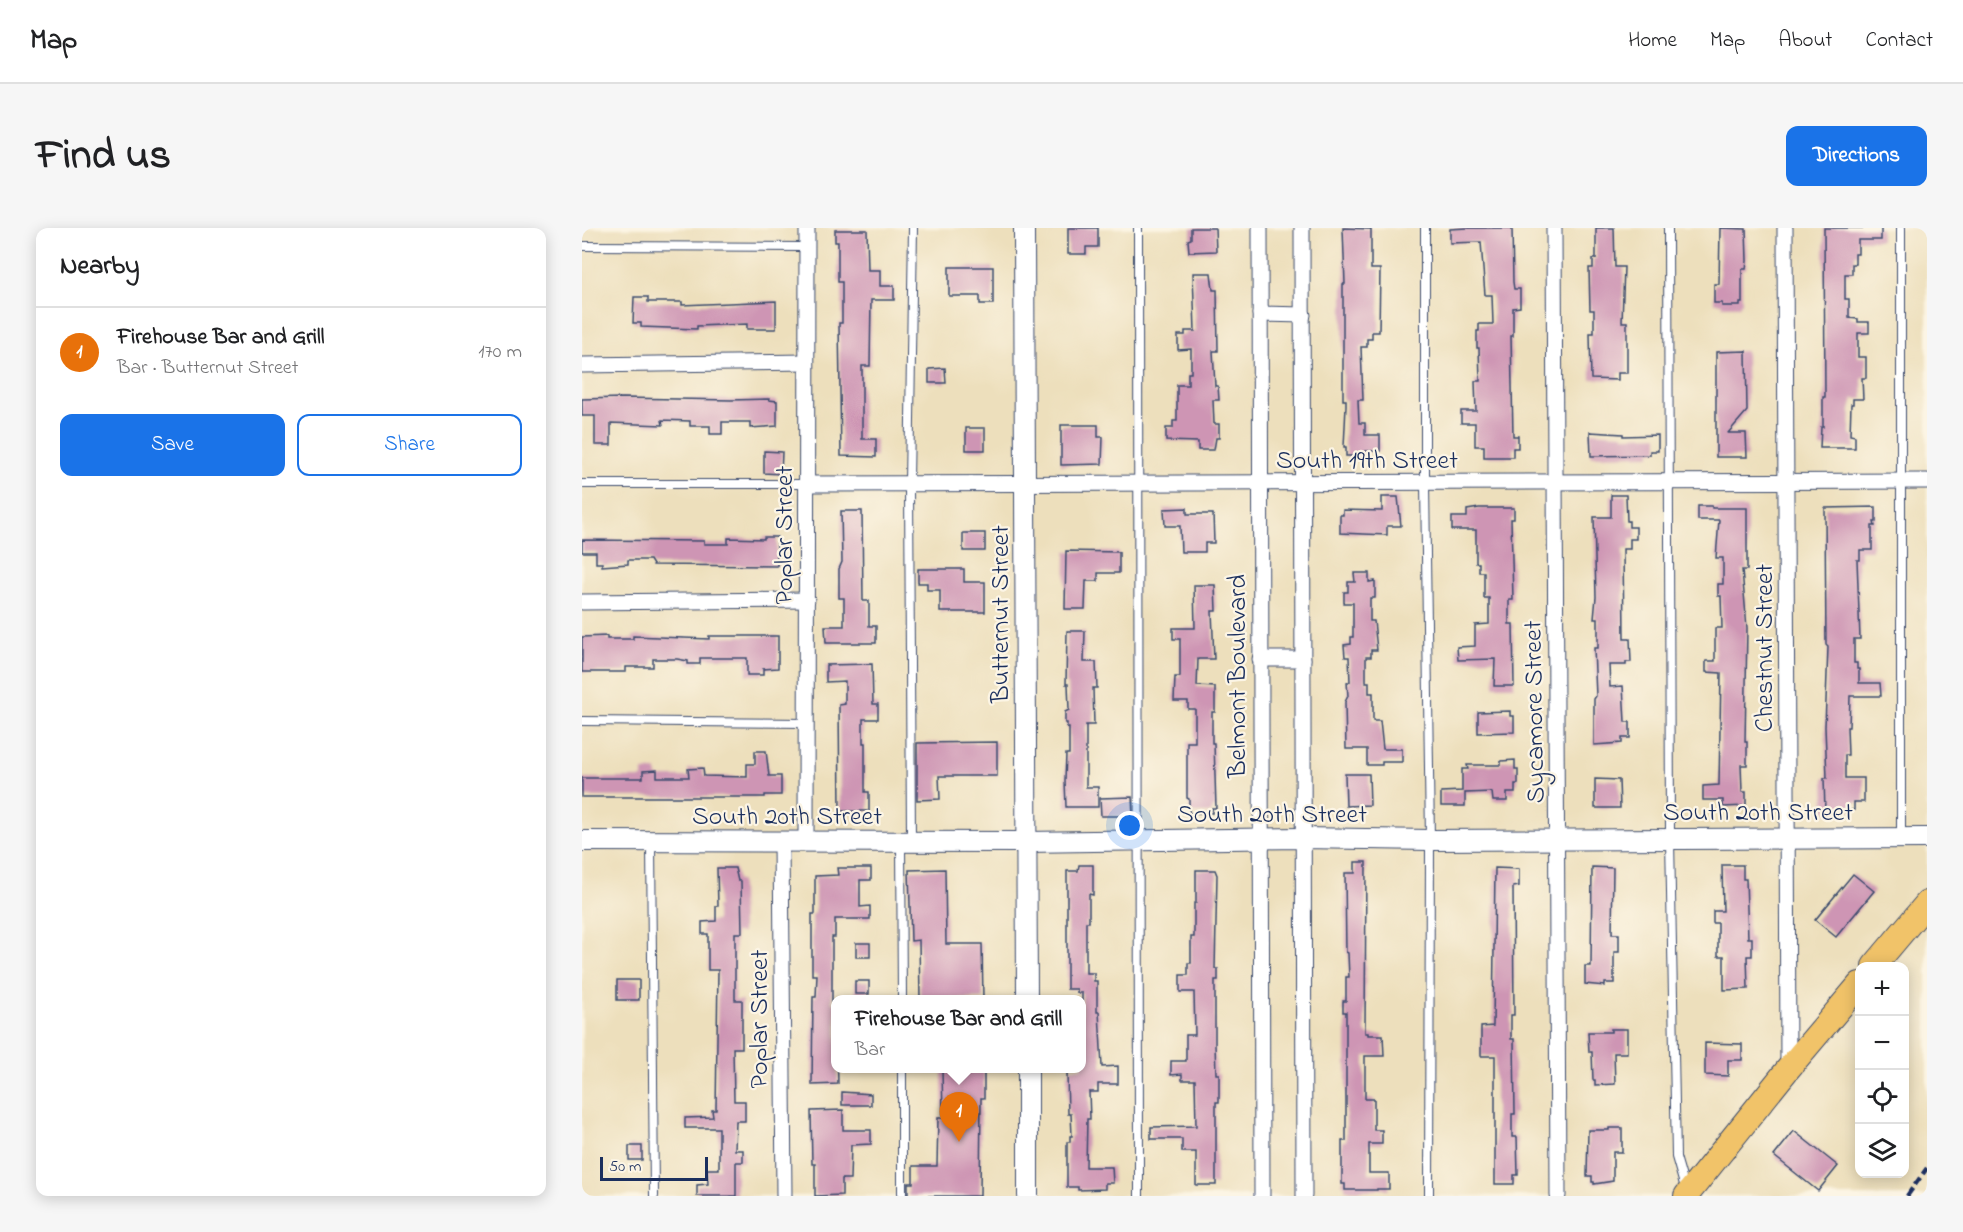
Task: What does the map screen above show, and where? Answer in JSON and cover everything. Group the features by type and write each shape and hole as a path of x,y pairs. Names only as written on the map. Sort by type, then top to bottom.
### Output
{"main road":[{"path":"1877,962 1927,903"},
{"path":"1687,1195 1855,990"}],"street":[{"name":"Poplar Street","path":"806,842 807,228"},
{"name":"Butternut Street","path":"1024,228 1027,995"},
{"name":"Belmont Boulevard","path":"1260,228 1262,1196"},
{"path":"1302,228 1304,1196"},
{"name":"Sycamore Street","path":"1554,228 1558,1196"},
{"name":"Chestnut Street","path":"1785,228 1788,1069"},
{"path":"1260,314 1303,315"},
{"path":"582,365 806,362"},
{"name":"South 19th Street","path":"808,484 1927,481"},
{"path":"582,602 807,600"},
{"path":"1260,659 1303,659"},
{"name":"South 20th Street","path":"582,841 1026,842 1302,838 1430,840 1927,838"},
{"name":"Poplar Street","path":"781,842 783,1196"},
{"path":"1028,1073 1028,1196"}],"lane":[{"path":"902,995 913,228"},
{"path":"1138,228 1139,1196"},
{"path":"1425,228 1425,483 1430,840 1429,1196"},
{"path":"1668,228 1670,839 1676,1157 1687,1195"},
{"path":"1901,228 1903,482 1901,838"},
{"path":"582,246 807,247"},
{"path":"582,484 808,484"},
{"path":"582,721 806,723"},
{"path":"651,841 654,1196"},
{"path":"902,1073 902,1196"}],"building":[{"path":"1068,228 1098,228 1098,247 1086,247 1086,254 1068,254"},
{"path":"1191,228 1215,228 1216,251 1189,252 1188,240 1191,239"},
{"path":"1343,228 1371,229 1371,269 1380,269 1379,332 1372,332 1372,339 1367,339 1367,347 1361,347 1363,400 1358,400 1359,423 1365,423 1365,435 1380,435 1380,451 1365,451 1365,456 1346,456 1346,447 1344,447 1346,400 1343,400 1343,284 1345,284"},
{"path":"1512,228 1513,282 1514,289 1520,289 1520,307 1513,308 1513,336 1511,336 1513,436 1518,436 1518,448 1513,448 1513,457 1484,457 1484,446 1475,446 1475,423 1461,423 1461,411 1476,411 1475,381 1480,381 1479,348 1477,348 1479,324 1493,324 1492,295 1485,295 1481,242 1450,243 1450,229"},
{"path":"1596,228 1614,228 1615,267 1624,267 1622,322 1627,322 1627,373 1618,373 1618,380 1591,379 1590,333 1594,333 1594,310 1590,310 1589,268 1593,268 1593,259 1596,259"},
{"path":"1720,228 1746,229 1747,261 1746,269 1742,269 1742,303 1740,306 1722,306 1722,303 1714,303 1714,284 1719,284"},
{"path":"1824,228 1881,228 1881,240 1858,240 1858,254 1855,254 1855,264 1852,264 1852,274 1845,274 1845,299 1849,299 1849,318 1858,319 1858,322 1869,322 1869,333 1858,333 1858,357 1866,357 1866,378 1862,378 1863,399 1853,399 1853,404 1851,404 1850,435 1855,436 1855,448 1820,448 1823,397 1825,397"},
{"path":"835,230 867,230 868,270 880,270 880,286 894,286 894,300 871,300 870,366 862,366 862,439 876,439 876,457 841,456 839,323 842,323 842,282 838,282 838,242 835,242"},
{"path":"949,267 993,267 993,304 980,304 980,296 949,296"},
{"path":"1193,273 1211,273 1213,290 1217,290 1218,351 1213,351 1215,386 1218,386 1219,400 1213,400 1214,424 1219,424 1219,438 1216,438 1214,450 1198,450 1198,442 1166,441 1166,428 1173,428 1173,421 1177,421 1177,385 1188,385 1188,373 1191,373 1191,349 1178,350 1178,335 1185,335 1185,331 1195,331"},
{"path":"634,297 648,297 648,302 682,302 682,305 776,301 776,329 747,329 747,324 697,326 697,329 641,327 641,323 633,323"},
{"path":"1746,351 1747,411 1728,433 1746,433 1747,457 1716,457 1716,352"},
{"path":"945,368 946,383 929,383 929,369"},
{"path":"582,399 769,399 777,401 777,426 750,428 750,422 722,422 722,434 710,434 710,426 690,426 690,421 662,420 663,425 611,423 611,445 595,445 595,416 582,416"},
{"path":"1061,425 1098,425 1098,437 1103,437 1102,464 1061,465"},
{"path":"966,428 985,428 985,450 966,450"},
{"path":"1590,432 1623,434 1623,436 1658,435 1658,451 1650,451 1650,455 1591,456"},
{"path":"764,451 782,452 781,474 764,473"},
{"path":"1611,495 1626,495 1627,521 1629,521 1629,527 1636,527 1636,539 1630,539 1630,549 1623,549 1624,639 1630,639 1631,662 1626,662 1626,665 1609,665 1610,687 1623,686 1625,722 1630,722 1630,738 1622,738 1622,743 1594,745 1594,699 1596,696 1594,648 1598,648 1598,619 1594,619 1596,597 1594,517 1611,517"},
{"path":"1382,497 1398,497 1401,526 1387,526 1387,535 1340,533 1340,515 1343,515 1343,510 1382,511"},
{"path":"1698,506 1747,508 1747,570 1742,570 1747,628 1745,742 1747,742 1747,765 1741,765 1742,792 1746,792 1746,806 1723,807 1723,800 1703,800 1703,786 1719,785 1721,673 1706,672 1706,661 1715,661 1715,628 1722,628 1721,596 1718,596 1718,584 1723,584 1723,558 1716,558 1719,520 1698,520"},
{"path":"1876,507 1876,522 1874,522 1875,526 1872,526 1872,550 1860,550 1860,560 1857,560 1860,639 1854,639 1854,663 1857,663 1857,669 1859,669 1859,683 1880,683 1881,696 1850,696 1849,727 1847,727 1848,755 1845,755 1845,778 1864,778 1864,802 1854,802 1854,810 1825,811 1828,647 1826,645 1825,508"},
{"path":"1187,508 1187,514 1213,514 1214,543 1205,543 1205,552 1181,552 1180,526 1165,526 1164,509"},
{"path":"1514,508 1514,519 1511,519 1513,600 1509,600 1509,624 1513,624 1514,686 1494,686 1495,659 1458,660 1457,647 1475,646 1475,625 1489,624 1489,598 1484,598 1484,572 1479,572 1479,563 1476,563 1476,530 1452,530 1452,517 1467,517 1467,510"},
{"path":"841,511 862,511 863,601 869,601 869,626 876,626 876,643 826,643 825,626 844,626 844,598 839,598 839,569 842,562"},
{"path":"963,533 985,533 985,551 963,551"},
{"path":"764,537 777,537 777,566 653,565 650,560 628,560 628,564 602,566 602,563 596,563 596,552 582,552 582,540 704,541 704,544 728,544 728,538 764,539"},
{"path":"1066,551 1119,552 1119,573 1098,573 1098,581 1086,581 1085,609 1065,609"},
{"path":"918,569 964,569 964,582 985,582 985,612 940,612 940,590 927,590 927,583 918,583"},
{"path":"1354,573 1369,573 1369,582 1375,581 1375,598 1370,598 1370,621 1374,621 1377,650 1371,650 1371,657 1366,657 1366,682 1369,682 1369,693 1373,693 1373,721 1380,721 1383,749 1402,749 1402,762 1367,765 1367,749 1346,749 1345,702 1348,696 1347,682 1350,682 1349,657 1345,657 1344,645 1351,644 1351,637 1353,637 1353,603 1344,603 1344,592 1348,592 1348,582 1355,582"},
{"path":"1194,585 1215,585 1216,611 1212,611 1214,659 1198,659 1197,686 1215,687 1212,743 1214,743 1216,808 1212,808 1212,813 1189,813 1187,742 1195,742 1195,709 1188,709 1188,701 1174,701 1175,677 1180,677 1180,639 1173,639 1173,628 1195,628"},
{"path":"1067,631 1085,631 1084,662 1096,662 1097,688 1093,688 1094,725 1086,725 1086,787 1098,787 1098,807 1066,807 1066,754 1069,754 1069,728 1065,723 1065,712 1069,710 1068,684 1066,684"},
{"path":"607,636 607,639 633,639 633,636 709,639 709,636 778,636 778,668 763,669 763,675 747,675 747,658 700,658 700,664 688,664 688,661 677,659 653,659 653,667 626,667 626,672 582,672 582,637"},
{"path":"872,664 873,704 878,704 878,719 863,719 865,792 869,792 869,811 840,811 839,705 845,704 845,681 826,682 826,665"},
{"path":"1510,711 1510,716 1514,716 1514,732 1478,733 1478,712"},
{"path":"997,742 997,776 939,776 940,799 917,800 917,743"},
{"path":"755,751 766,751 769,776 781,776 781,795 765,795 765,797 582,797 582,778 643,778 643,771 657,770 657,777 689,777 688,769 703,768 704,776 747,777 747,764 755,764"},
{"path":"1515,760 1515,769 1518,769 1518,784 1515,784 1515,793 1507,793 1507,801 1493,801 1492,792 1465,793 1465,806 1441,806 1441,792 1462,791 1462,769 1468,769 1467,765 1501,765 1501,761"},
{"path":"1345,774 1369,774 1370,805 1346,806"},
{"path":"1595,779 1619,780 1620,808 1595,808"},
{"path":"1132,797 1133,816 1101,816 1100,798"},
{"path":"1355,862 1366,862 1365,1033 1383,1035 1384,1056 1365,1056 1365,1099 1374,1099 1374,1130 1382,1130 1382,1144 1369,1144 1369,1173 1389,1173 1389,1189 1345,1190 1345,1184 1342,1184 1342,1141 1346,1141 1346,1012 1343,1012 1343,1001 1346,1001 1346,977 1349,977 1348,953 1346,952 1345,873 1355,873"},
{"path":"1079,865 1093,865 1093,895 1089,894 1089,922 1086,922 1086,973 1094,973 1094,981 1097,981 1102,1067 1118,1066 1118,1084 1098,1084 1098,1092 1089,1092 1090,1119 1087,1119 1086,1167 1112,1167 1113,1183 1105,1183 1105,1189 1078,1190 1078,1187 1067,1187 1067,1142 1070,1142 1070,1136 1072,1136 1071,1114 1068,1114 1067,1073 1086,1073 1086,995 1077,993 1077,989 1067,989 1067,871 1078,871"},
{"path":"1722,865 1743,865 1743,879 1746,879 1748,938 1752,938 1752,956 1747,956 1748,989 1724,990 1724,956 1718,956 1718,923 1713,923 1713,911 1723,911"},
{"path":"1592,867 1613,868 1612,934 1619,934 1619,952 1614,952 1614,983 1605,983 1605,986 1585,984 1585,966 1591,966"},
{"path":"717,868 735,868 738,881 741,881 742,933 735,933 735,1000 742,1000 742,1048 733,1048 734,1101 745,1101 745,1121 736,1121 735,1150 743,1150 743,1162 736,1162 736,1196 697,1196 697,1185 708,1184 707,1169 719,1169 719,1128 685,1128 685,1118 713,1117 712,1110 716,1110 718,970 708,970 708,934 702,934 702,922 716,921"},
{"path":"837,868 871,868 871,880 860,880 860,907 870,906 870,919 835,919 835,937 832,937 831,1073 838,1073 838,1084 812,1085 813,997 816,997 817,975 812,975 812,914 815,914 815,876 838,875"},
{"path":"1495,868 1519,869 1519,886 1513,887 1514,1015 1511,1015 1511,1039 1514,1039 1515,1114 1512,1114 1512,1137 1517,1137 1518,1175 1514,1175 1514,1184 1495,1184 1495,1056 1481,1056 1481,1027 1493,1026"},
{"path":"945,869 946,944 982,944 983,995 920,995 919,940 911,941 909,870"},
{"path":"1196,870 1215,870 1217,875 1215,969 1218,969 1218,980 1215,980 1215,1045 1216,1074 1219,1074 1219,1102 1216,1102 1216,1185 1196,1185 1196,1152 1182,1152 1182,1139 1151,1139 1151,1127 1196,1126 1195,1080 1182,1080 1182,1074 1171,1075 1171,1061 1186,1061 1186,1035 1195,1035 1194,992 1180,992 1180,975 1188,975 1188,963 1191,963"},
{"path":"1853,874 1874,891 1836,937 1815,920"},
{"path":"856,943 870,943 870,957 856,957"},
{"path":"617,980 639,980 639,1000 617,1000"},
{"path":"855,981 869,981 869,994 855,994"},
{"path":"1611,1029 1627,1029 1627,1053 1614,1053 1615,1084 1595,1085 1588,1032 1611,1032"},
{"path":"1705,1043 1742,1044 1742,1060 1728,1060 1728,1076 1705,1075"},
{"path":"942,1073 984,1073 984,1098 981,1098 980,1196 908,1196 908,1183 913,1183 913,1166 937,1166 938,1118 943,1118"},
{"path":"842,1092 871,1094 871,1105 842,1105"},
{"path":"843,1110 843,1130 871,1130 871,1144 851,1145 850,1179 842,1179 842,1195 815,1196 811,1111"},
{"path":"1609,1128 1622,1128 1622,1152 1613,1152 1613,1181 1594,1184 1592,1176 1587,1176 1588,1130 1609,1130"},
{"path":"1794,1131 1838,1166 1818,1191 1774,1156"},
{"path":"629,1146 642,1146 642,1160 629,1160"}],"railway":[{"path":"1907,1196 1927,1168"}],"place":[{"name":"Firehouse Bar and Grill","path":"959,1142"}]}
